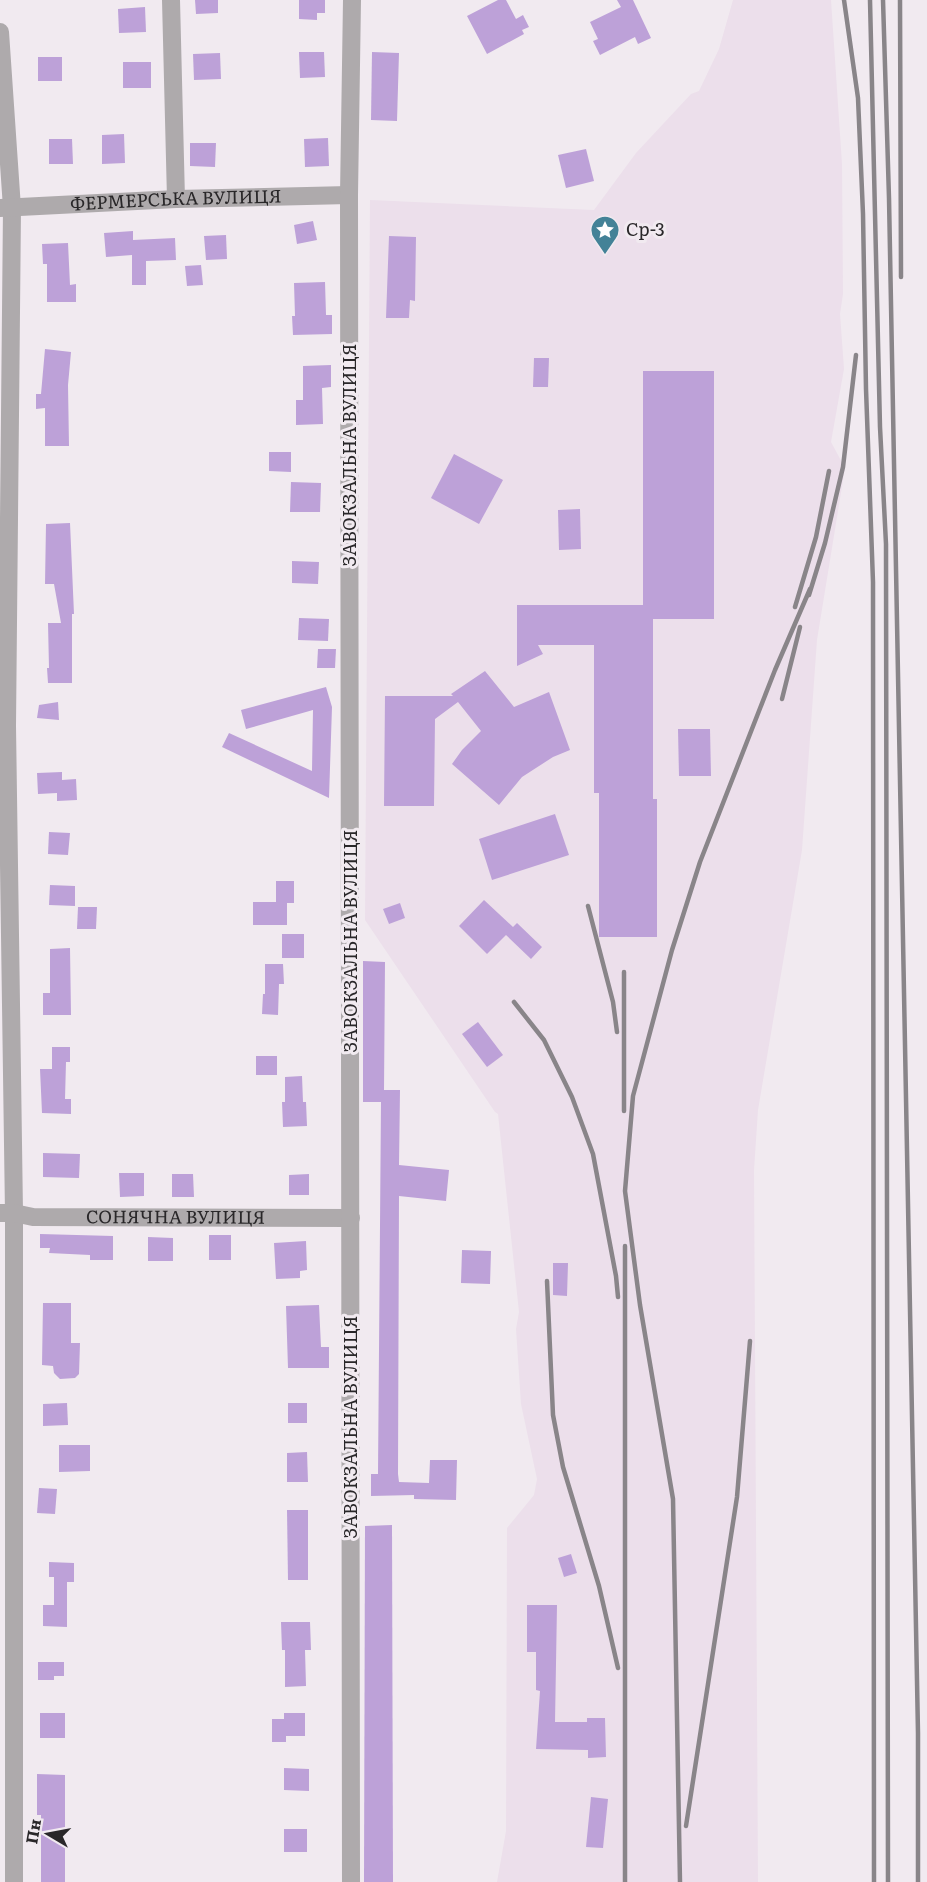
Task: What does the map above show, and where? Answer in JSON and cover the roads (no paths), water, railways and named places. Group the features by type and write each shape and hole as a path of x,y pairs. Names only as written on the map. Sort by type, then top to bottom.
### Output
{"street":[{"path":"171,0 176,200"},
{"name":"ЗАВОКЗАЛЬНА ВУЛИЦЯ","path":"351,1882 349,195 352,0"},
{"path":"0,32 6,208 7,1213 14,1882"},
{"name":"ФЕРМЕРСЬКА ВУЛИЦЯ","path":"6,208 349,195"},
{"name":"СОНЯЧНА ВУЛИЦЯ","path":"7,1213 33,1217 351,1218"}],"railway":[{"path":"844,0 858,98 873,582 874,1882"},
{"path":"870,0 880,427 886,544 888,1882"},
{"path":"883,0 889,198 918,1733 918,1882"},
{"path":"900,0 901,277"},
{"path":"809,595 825,543 843,467 856,355"},
{"path":"795,607 816,537 829,471"},
{"path":"680,1882 673,1499 640,1305 625,1191 633,1096 672,950 700,862 775,670 810,589"},
{"path":"782,699 800,627"},
{"path":"588,906 613,1002 617,1032"},
{"path":"624,972 624,1111"},
{"path":"514,1002 544,1040 572,1097 593,1154 618,1297"},
{"path":"625,1246 625,1882"},
{"path":"547,1281 553,1415 563,1467 599,1586 618,1668"},
{"path":"686,1826 737,1497 750,1341"}],"place":[{"name":"Ср-3","path":"605,256"}]}
